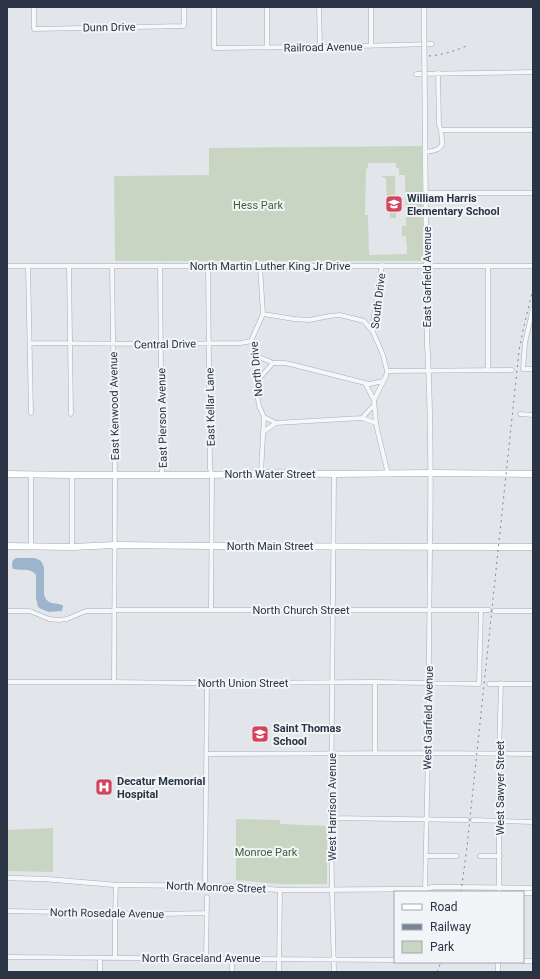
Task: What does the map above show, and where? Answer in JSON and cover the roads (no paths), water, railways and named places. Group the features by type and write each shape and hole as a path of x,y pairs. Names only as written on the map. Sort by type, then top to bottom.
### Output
{"main road":[{"name":"North Water Street","path":"7,474 533,474"},
{"name":"North Main Street","path":"7,546 72,547 115,545 533,547"}],"street":[{"name":"Dunn Drive","path":"34,7 34,29 184,26 184,7"},
{"name":"Railroad Avenue","path":"214,7 214,48 320,48 432,44"},
{"path":"267,7 267,48"},
{"path":"319,7 320,48"},
{"path":"371,7 371,46"},
{"name":"East Garfield Avenue","path":"424,7 431,473 430,547"},
{"path":"416,74 533,72"},
{"path":"426,152 437,150 442,143 439,125 438,73"},
{"path":"441,130 533,130"},
{"path":"426,193 533,193"},
{"name":"South Drive","path":"382,265 373,332 387,370"},
{"name":"North Martin Luther King Jr Drive","path":"7,266 533,266"},
{"path":"28,266 30,413"},
{"path":"70,266 71,414"},
{"name":"East Kenwood Avenue","path":"112,266 115,475 114,682"},
{"name":"East Pierson Avenue","path":"160,266 162,474"},
{"name":"East Kellar Lane","path":"208,266 210,469 212,475 211,610"},
{"name":"North Drive","path":"260,266 263,314 251,341 257,356 257,389 259,406 264,417 261,473"},
{"path":"488,266 488,370"},
{"path":"533,308 525,343 522,369 533,369"},
{"path":"263,314 309,320 340,315 364,321 373,332"},
{"path":"364,321 374,316"},
{"name":"Central Drive","path":"30,343 209,344 241,343 251,341"},
{"path":"257,356 273,363 294,364 370,384 383,381"},
{"path":"258,381 273,363"},
{"path":"362,418 374,402 387,370 512,370"},
{"path":"365,383 374,402 376,423 388,474"},
{"path":"520,414 533,415"},
{"path":"264,417 276,423 362,418 376,423"},
{"path":"263,432 276,423"},
{"path":"31,546 32,474"},
{"name":"West Harrison Avenue","path":"334,474 331,818 334,972"},
{"path":"72,475 72,547"},
{"name":"West Garfield Avenue","path":"425,889 430,547"},
{"name":"North Union Street","path":"7,682 428,682 479,684 481,610"},
{"name":"North Church Street","path":"7,611 30,611 49,619 59,620 67,619 86,611 489,610"},
{"path":"494,611 533,611"},
{"path":"375,682 375,753"},
{"path":"204,886 207,683"},
{"name":"West Sawyer Street","path":"499,890 499,754 501,683"},
{"path":"489,684 533,684"},
{"path":"206,754 533,754"},
{"path":"331,818 467,820"},
{"path":"473,820 533,822"},
{"path":"426,856 457,856"},
{"path":"480,856 500,856"},
{"name":"North Monroe Street","path":"7,878 45,879 116,885 225,886 280,890 433,888 499,890 533,888"},
{"path":"115,958 116,885"},
{"name":"North Monroe Street","path":"425,889 430,891"},
{"path":"280,890 280,972"},
{"path":"206,897 206,958"},
{"name":"North Rosedale Avenue","path":"7,911 206,913"},
{"name":"North Graceland Avenue","path":"7,957 394,960"},
{"path":"100,958 100,972"},
{"path":"232,958 232,972"}],"water":[{"path":"16,558 35,558 41,561 44,567 44,595 49,602 62,605 62,611 49,612 38,607 36,598 36,575 28,570 13,569 12,562"}],"railway":[{"path":"429,56 439,55 467,46"},
{"path":"461,891 519,351 533,289"},
{"path":"437,972 441,963"}],"place":[{"name":"William Harris Elementary School","path":"394,204"},
{"name":"Saint Thomas School","path":"260,734"},
{"name":"Decatur Memorial Hospital","path":"104,787"}],"park label":[{"name":"Hess Park","path":"258,205"},
{"name":"Monroe Park","path":"266,852"}]}
